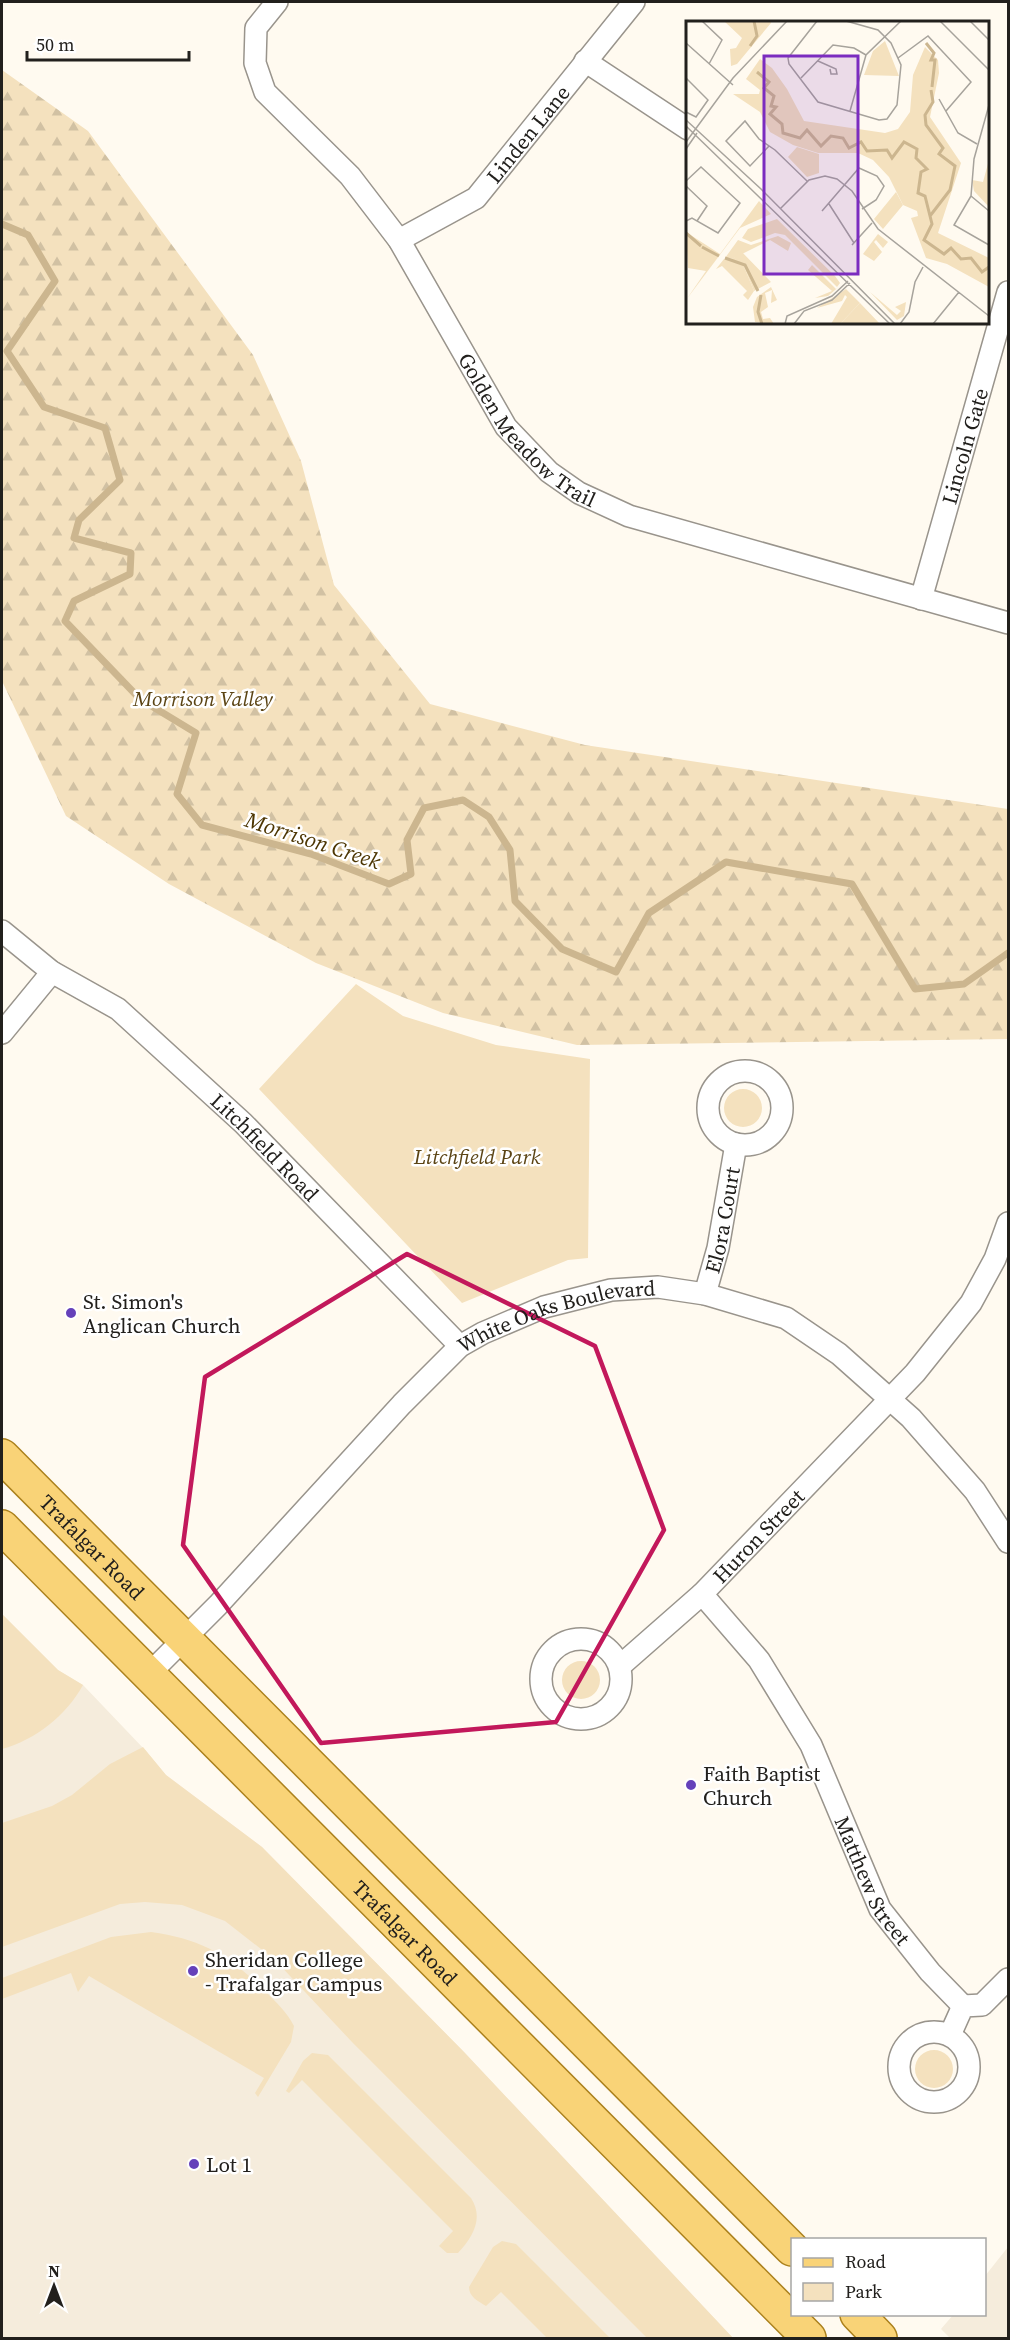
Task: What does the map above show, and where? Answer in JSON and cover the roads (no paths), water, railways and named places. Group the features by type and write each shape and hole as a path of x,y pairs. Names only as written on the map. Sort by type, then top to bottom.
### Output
{"main road":[{"name":"Trafalgar Road","path":"2,1456 791,2248"},
{"name":"Trafalgar Road","path":"2,1527 809,2338"},
{"path":"859,2316 880,2338"}],"street":[{"name":"Golden Meadow Trail","path":"277,2 256,28 255,63 265,92 350,176 399,240 506,427 549,472 579,493 629,516 1008,623"},
{"name":"Linden Lane","path":"399,240 476,198 634,2"},
{"path":"585,61 686,128"},
{"name":"Lincoln Gate","path":"921,599 1008,292"},
{"name":"Litchfield Road","path":"2,931 52,972 118,1009 235,1115 460,1346"},
{"path":"2,1033 52,972"},
{"name":"Elora Court","path":"705,1294 718,1248 736,1144"},
{"name":"Huron Street","path":"620,1666 702,1594 889,1397 915,1373 971,1303 994,1258 1008,1223"},
{"name":"White Oaks Boulevard","path":"148,1675 402,1404 460,1346 483,1333 544,1307 611,1290 658,1287 705,1294 786,1318 839,1353 889,1397 944,1454 975,1491 1008,1542"},
{"name":"Matthew Street","path":"702,1594 759,1660 810,1745 880,1909 930,1972 963,2006"},
{"path":"950,2035 963,2006 982,2005 1008,1979"}],"waterway":[{"name":"Morrison Creek","path":"2,224 28,235 55,281 7,351 44,407 105,428 120,480 79,520 74,538 131,553 130,574 74,601 65,621 140,699 196,733 177,794 202,825 311,854 389,884 411,874 407,840 424,808 463,800 489,817 510,850 515,901 562,949 616,972 649,913 726,862 852,884 915,989 964,984 1008,953"}],"place":[{"name":"St. Simon's Anglican Church","path":"71,1313"},
{"name":"Faith Baptist Church","path":"691,1785"},
{"name":"Sheridan College - Trafalgar Campus","path":"193,1971"},
{"name":"Lot 1","path":"194,2164"}],"park label":[{"name":"Morrison Valley","path":"203,698"},
{"name":"Litchfield Park","path":"477,1156"}]}
